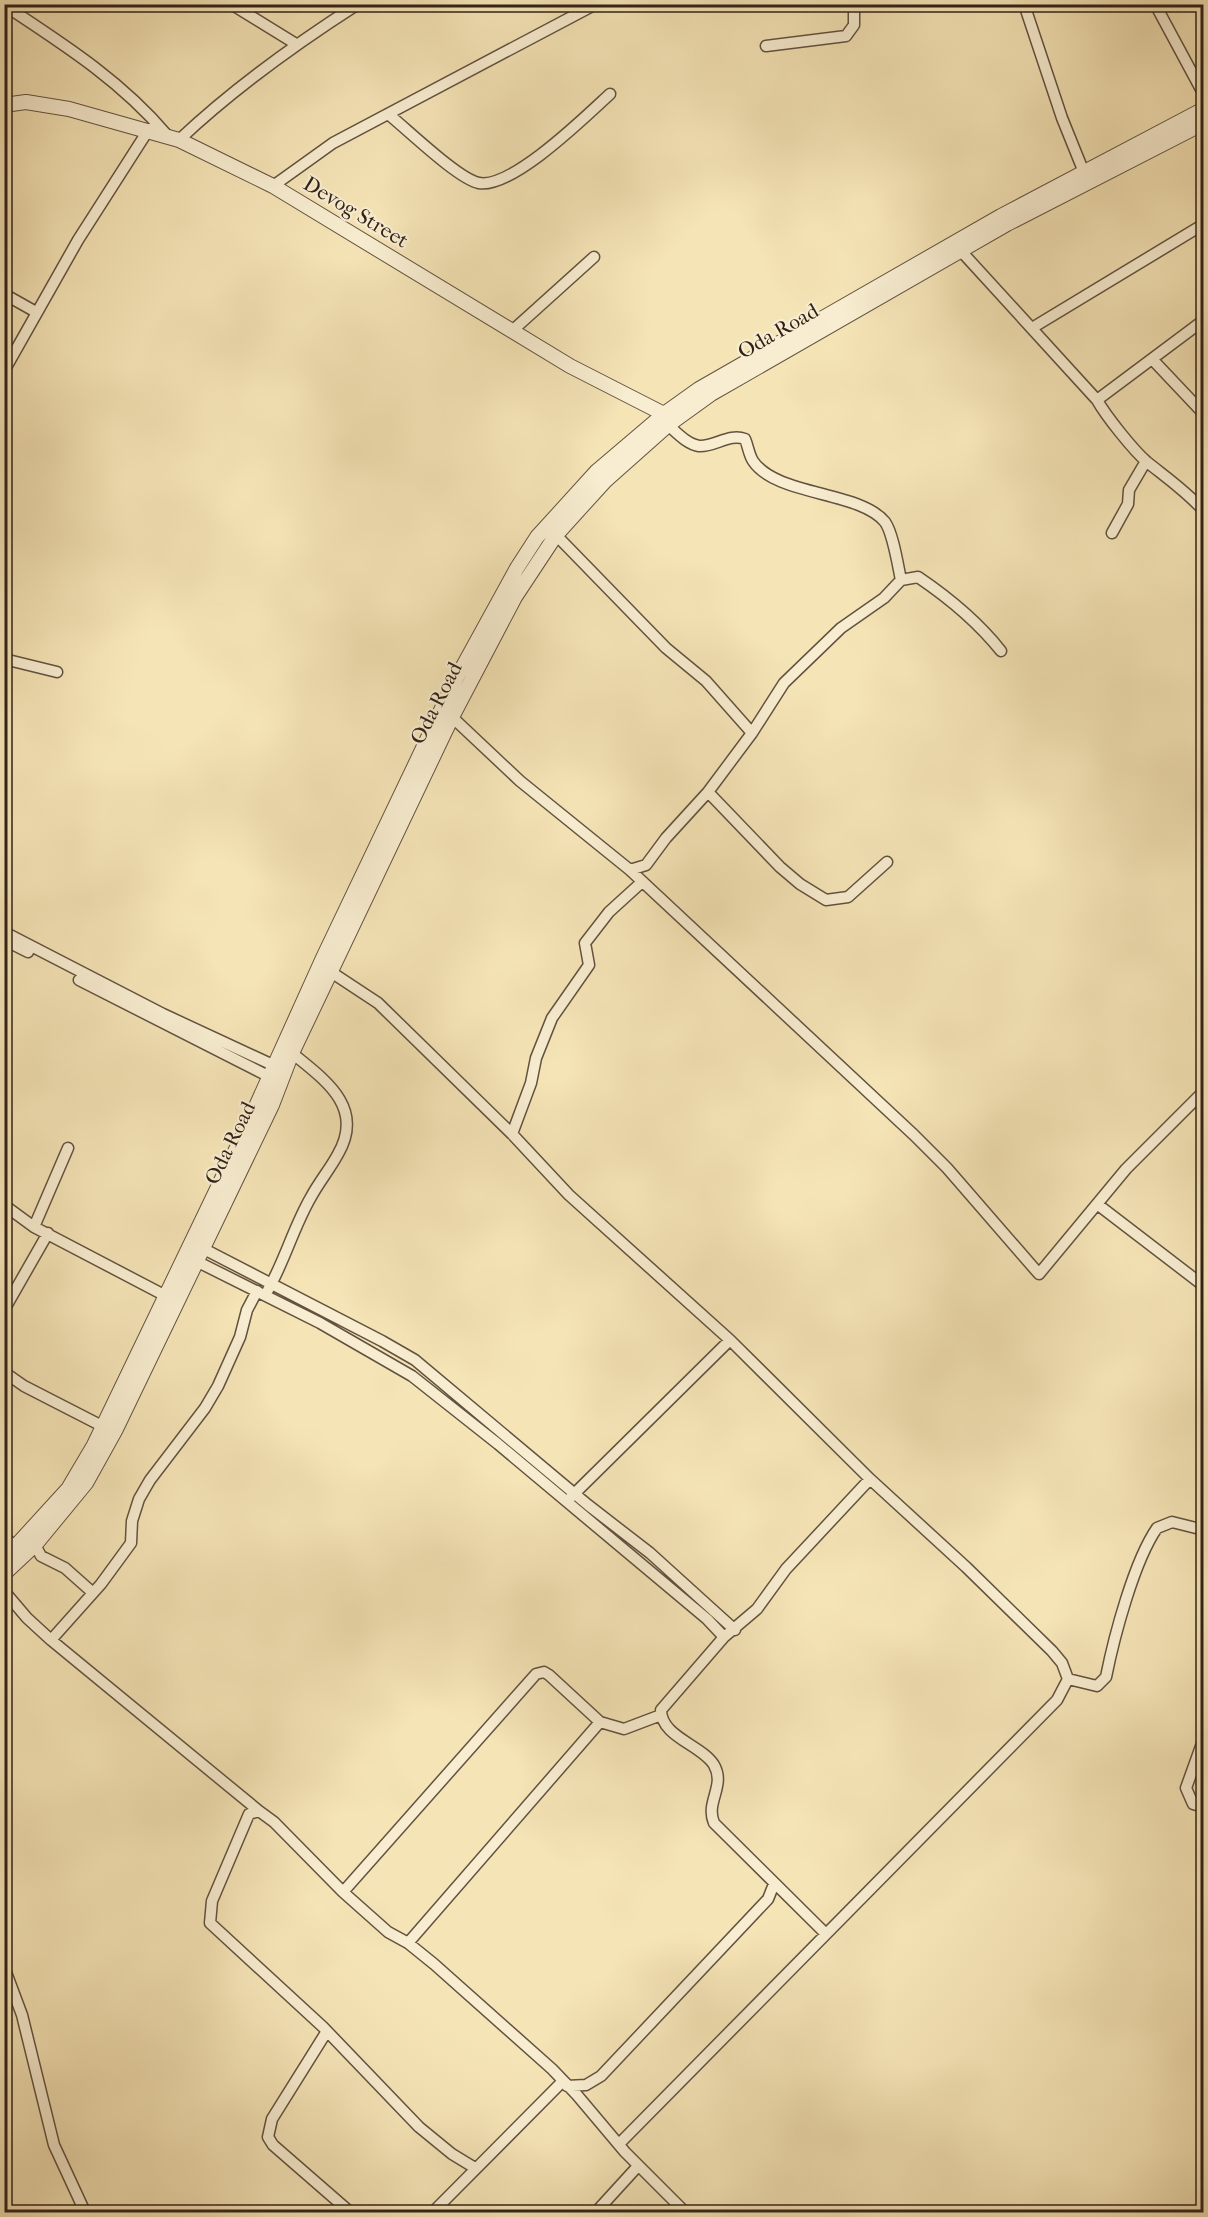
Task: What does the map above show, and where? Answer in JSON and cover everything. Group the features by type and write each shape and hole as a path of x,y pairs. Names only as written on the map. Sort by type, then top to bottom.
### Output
{"street":[{"path":"231,4 296,44"},
{"path":"4,5 99,69 141,105 173,137 296,44 358,4"},
{"path":"273,186 333,143 596,4"},
{"path":"766,46 846,36 854,25 854,4"},
{"path":"1024,4 1062,118 1083,170"},
{"path":"1155,4 1203,95"},
{"path":"388,114 453,167 480,183 496,181 535,159 610,94"},
{"name":"Devog Street","path":"4,105 26,102 69,109 173,137 273,186 570,366 666,420"},
{"name":"Oda Road","path":"4,1574 35,1545 86,1483 116,1429 202,1248 250,1136 273,1071 323,958 456,680 517,568 537,537 597,471 749,359 1083,170 1203,109"},
{"name":"Oda Road","path":"4,1559 68,1489 102,1426 137,1359 165,1295 250,1136 332,972 452,717 515,597 556,535 605,481 666,420 1080,185 1203,123"},
{"path":"4,371 36,312 149,129"},
{"path":"1032,328 1203,224"},
{"path":"961,251 1097,400 1119,431 1146,461 1178,484 1203,511"},
{"path":"512,330 594,257"},
{"path":"4,294 36,312"},
{"path":"1097,400 1203,320"},
{"path":"1152,359 1203,414"},
{"path":"666,420 688,442 700,446 738,436 745,440 753,461 773,478 861,507 877,516 886,523 901,580"},
{"path":"1112,533 1128,504 1129,490 1146,461"},
{"path":"556,535 666,648 706,681 752,733"},
{"path":"630,870 646,865 666,838 708,792 752,733 784,683 841,628 884,598 901,580 918,578 933,588 983,628 1001,651"},
{"path":"4,659 57,672"},
{"path":"452,717 520,782 630,870 914,1135 947,1168 1039,1274 1126,1169 1203,1091"},
{"path":"708,792 780,867 800,884 826,900 848,897 887,862"},
{"path":"512,1134 531,1083 536,1058 552,1018 589,965 585,943 609,912 642,882"},
{"path":"4,932 41,955 135,1004 273,1071"},
{"path":"4,940 41,955"},
{"path":"332,972 378,1003 512,1134 569,1195 730,1340 870,1479 966,1567 1052,1651 1062,1663 1068,1679 1057,1700 1035,1723 619,2144"},
{"path":"51,1640 131,1543 132,1521 139,1499 150,1480 205,1408 218,1386 240,1337 247,1310 272,1284 310,1198 339,1152 348,1125 343,1103 325,1080 292,1053"},
{"path":"34,1227 68,1148"},
{"path":"1097,1204 1203,1286"},
{"path":"4,1205 34,1227 165,1295"},
{"path":"4,1310 48,1233"},
{"path":"202,1248 382,1341 428,1370 574,1493 650,1552 735,1630"},
{"path":"196,1261 320,1323 419,1381 707,1619 724,1637"},
{"path":"566,1502 730,1340"},
{"path":"419,1381 428,1370"},
{"path":"4,1372 24,1386 102,1426"},
{"path":"661,1715 663,1706 724,1637 757,1609 786,1569 870,1479"},
{"path":"1068,1679 1097,1686 1106,1677 1132,1585 1143,1554 1157,1528 1172,1522 1203,1530"},
{"path":"4,1537 16,1547"},
{"path":"35,1545 41,1556 63,1567 92,1592"},
{"path":"4,1591 27,1618 51,1640 274,1822 388,1932 408,1943 534,2053 578,2095 638,2166 685,2212"},
{"path":"344,1892 536,1674 544,1672 549,1675 600,1722 624,1729 661,1715"},
{"path":"661,1715 680,1738 713,1764 719,1784 710,1808 714,1823 826,1934"},
{"path":"408,1943 600,1722"},
{"path":"1203,1738 1186,1788 1192,1804 1203,1807"},
{"path":"259,1811 247,1817 212,1901 210,1923 327,2031 419,2127 475,2168"},
{"path":"433,2212 475,2168 564,2084 586,2085 601,2076 768,1899 774,1884"},
{"path":"4,1967 22,2015 54,2145 85,2212"},
{"path":"327,2031 278,2108 268,2130 268,2137 273,2145 350,2212"},
{"path":"596,2212 638,2166"}]}
